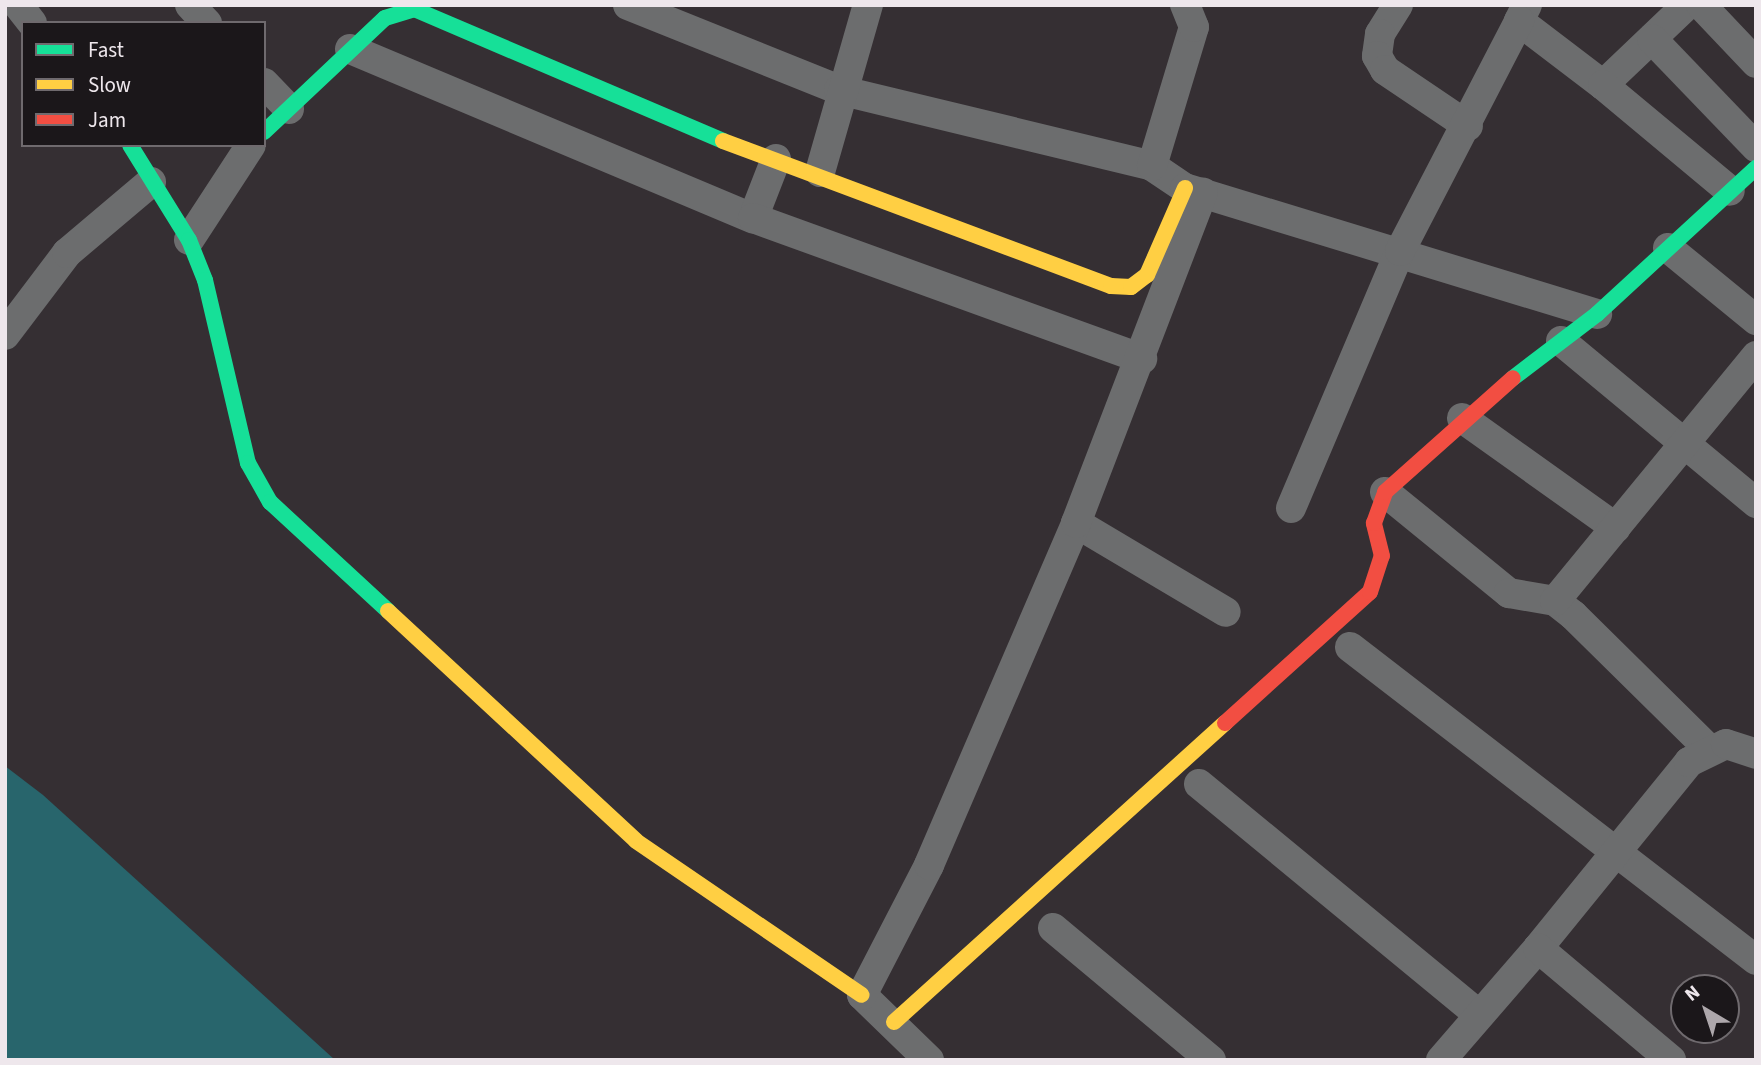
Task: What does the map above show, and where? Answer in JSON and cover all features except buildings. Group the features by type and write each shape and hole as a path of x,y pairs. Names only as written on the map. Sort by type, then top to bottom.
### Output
{"street":[{"path":"18,5 30,21"},
{"path":"190,5 205,21"},
{"path":"628,5 839,90 1152,166 1194,190 1400,251 1597,314"},
{"path":"820,172 839,90 867,5"},
{"path":"1152,166 1194,27 1185,5"},
{"path":"1398,5 1380,34 1377,56 1385,69 1468,126"},
{"path":"1603,85 1687,5"},
{"path":"1701,5 1756,63"},
{"path":"266,130 385,18 414,9 660,117 820,172 1121,287 1147,275 1194,190"},
{"path":"1291,508 1400,251 1468,126 1523,13 1603,85 1730,191"},
{"path":"1652,39 1756,147"},
{"path":"350,49 753,218 1142,359"},
{"path":"266,85 289,109"},
{"path":"131,147 189,240 205,281 248,463 270,502 636,841 862,995 894,1022 929,1060"},
{"path":"189,240 250,147"},
{"path":"753,218 776,159"},
{"path":"894,1022 1370,592 1382,556 1374,523 1385,492 1462,418 1597,314 1756,168"},
{"path":"5,335 66,253 151,182"},
{"path":"862,995 929,865 1076,523 1142,359 1194,190"},
{"path":"1668,248 1756,320"},
{"path":"1561,341 1683,446 1756,503"},
{"path":"1555,601 1756,356"},
{"path":"1462,418 1616,528"},
{"path":"1385,492 1501,588 1555,601 1709,748"},
{"path":"1076,523 1226,612"},
{"path":"1350,647 1756,960"},
{"path":"1441,1060 1618,855 1689,762 1709,748 1726,744 1756,754"},
{"path":"1199,784 1479,1015"},
{"path":"1053,928 1211,1060"},
{"path":"1538,948 1671,1060"}],"water":[{"path":"5,766 43,795 335,1060 5,1060"}],"traffic: fast":[{"path":"266,130 385,18 414,9 723,141"},
{"path":"131,147 189,240 205,280 248,463 270,502 388,611"},
{"path":"1513,378 1597,314 1756,168"}],"traffic: slow":[{"path":"723,141 1111,286 1131,287 1147,275 1185,188"},
{"path":"388,611 636,841 862,995"},
{"path":"894,1022 1225,723"}],"traffic: jam":[{"path":"1225,723 1370,592 1382,556 1374,523 1385,492 1513,378"}]}
